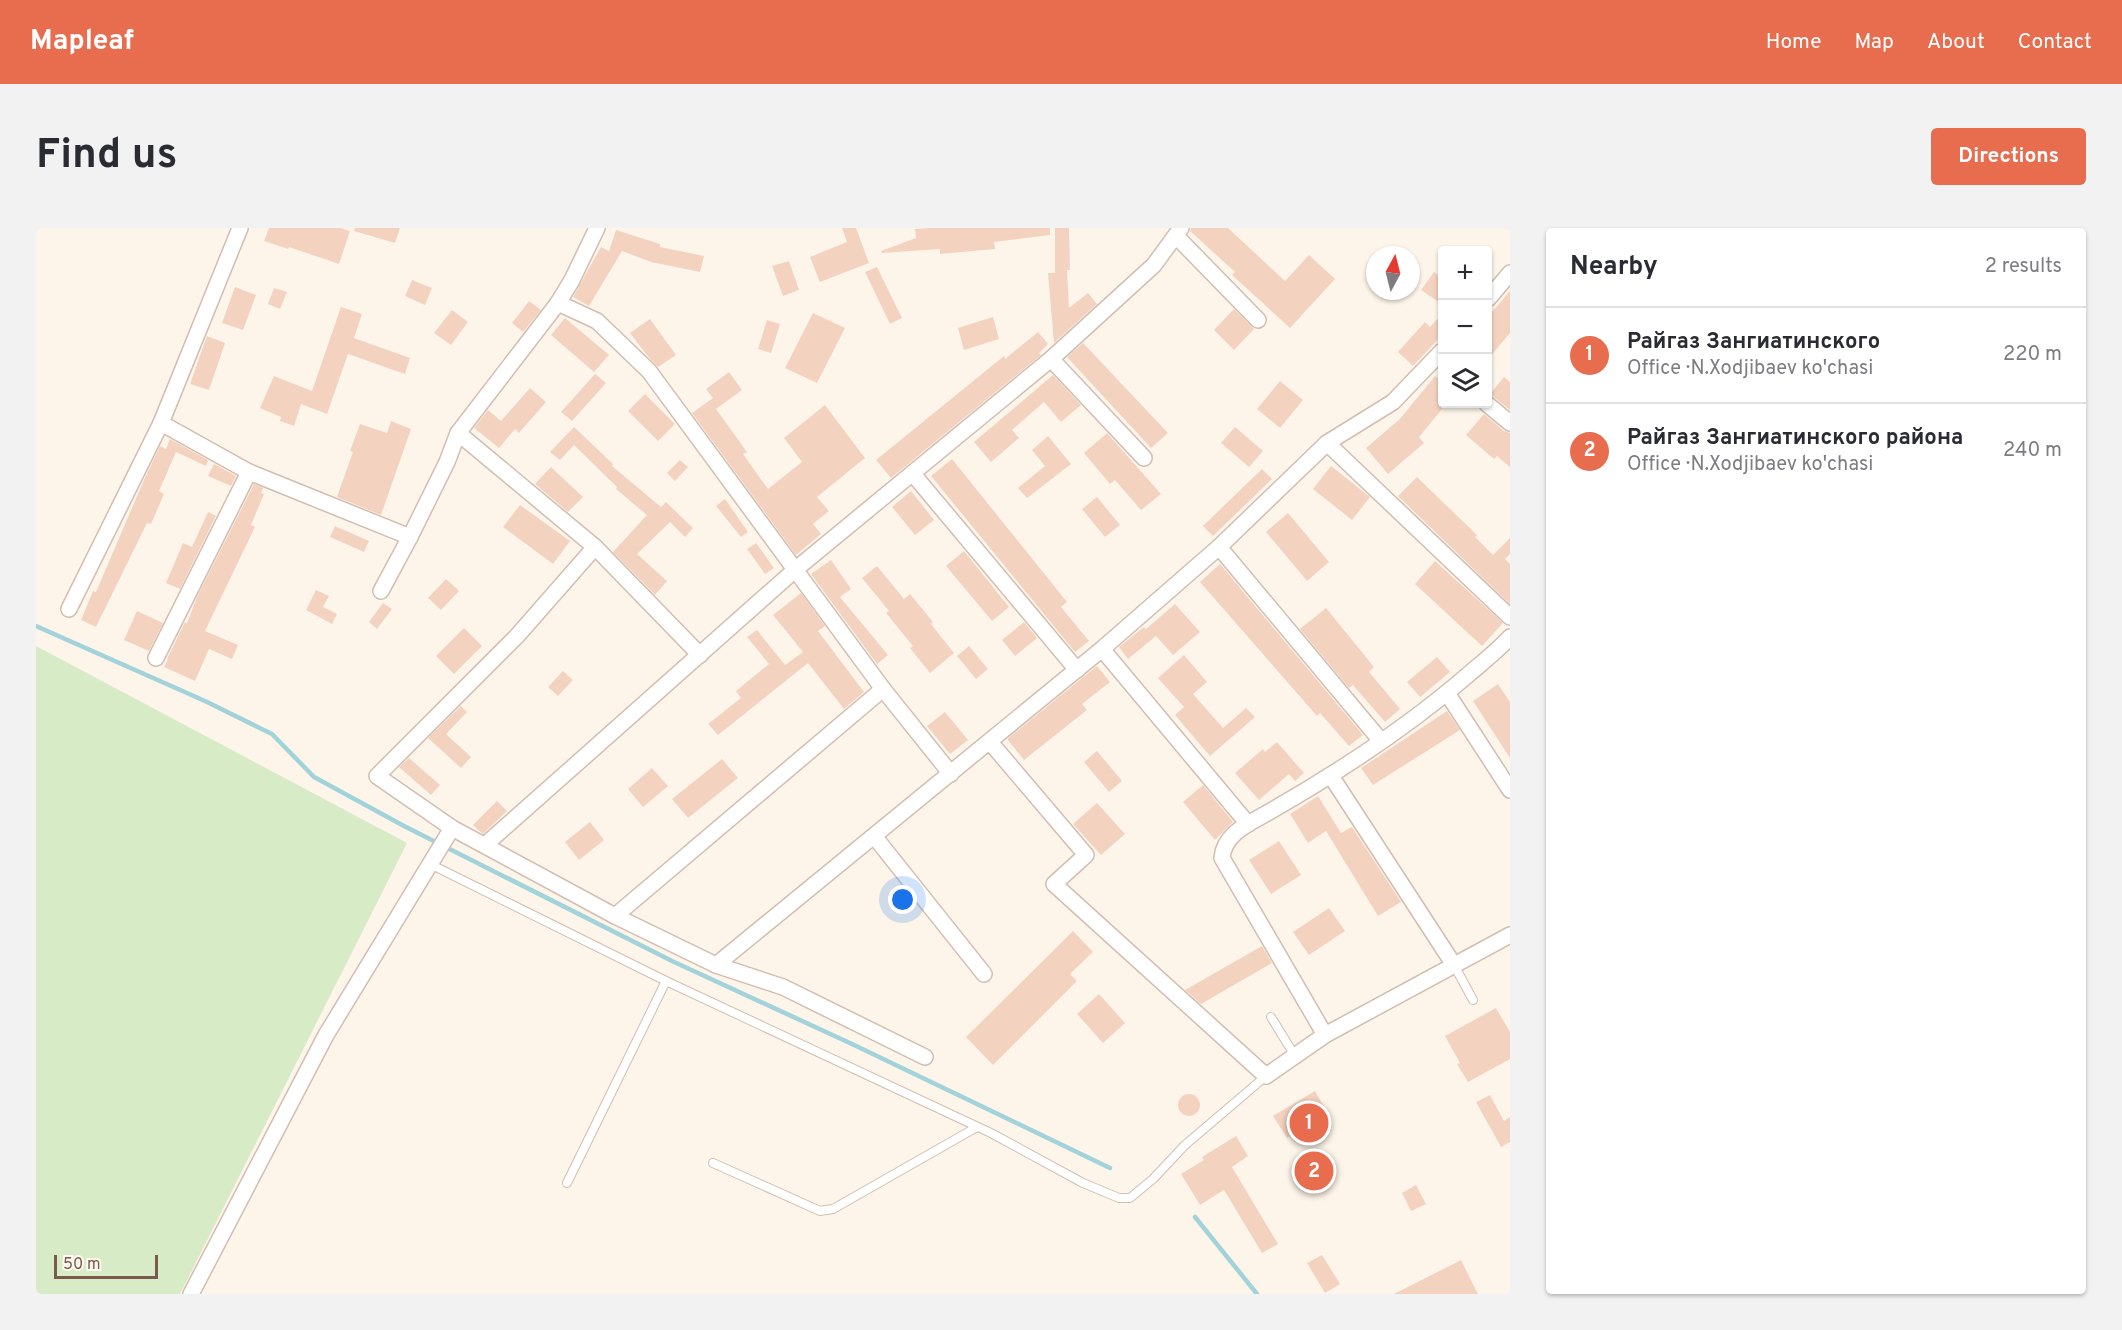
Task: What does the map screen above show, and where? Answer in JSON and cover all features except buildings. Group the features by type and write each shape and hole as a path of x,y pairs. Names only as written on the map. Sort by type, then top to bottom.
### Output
{"street":[{"path":"69,609 161,423 240,228"},
{"path":"381,591 447,462 458,434 558,303 572,280 597,228"},
{"path":"485,845 796,570 1051,359 1154,265 1178,232 1258,320"},
{"path":"1492,294 1510,273"},
{"path":"558,303 597,321 649,371 883,689 951,774"},
{"path":"1051,359 1144,458"},
{"path":"716,965 1102,649 1219,547 1327,443 1393,402 1438,361"},
{"path":"1492,408 1510,423"},
{"path":"161,423 249,472 410,537"},
{"path":"458,434 595,547 700,655"},
{"path":"1327,443 1510,617"},
{"path":"156,658 249,472"},
{"path":"913,474 1077,670"},
{"path":"595,547 517,636 377,776 445,839 485,845 615,916 716,965 783,987 925,1057"},
{"path":"1219,547 1381,741"},
{"path":"1325,1035 1222,858 1223,849 1228,839 1248,824 1331,776 1447,693 1510,637"},
{"path":"1102,649 1248,824"},
{"path":"615,916 883,689"},
{"path":"1447,693 1510,790"},
{"path":"990,742 1086,855 1054,884 1266,1076 1325,1035 1510,935"},
{"path":"1331,776 1454,965"},
{"path":"874,836 984,974"},
{"path":"190,1294 326,1035 445,839"}],"lane":[{"path":"430,864 666,981 977,1127 1083,1183 1119,1198 1130,1198 1154,1179 1185,1144 1266,1076"},
{"path":"1454,965 1473,1000"},
{"path":"567,1183 666,981"},
{"path":"1271,1017 1295,1056"},
{"path":"713,1162 820,1211 825,1211 833,1209 977,1127"}],"green space":[{"path":"36,646 407,843 180,1294 36,1294"}],"waterway":[{"path":"36,626 205,701 272,734 314,777 404,826 672,961 852,1044 1110,1168"},
{"path":"1195,1217 1257,1294"}],"place":[{"name":"Райгаз Зангиатинского","path":"1309,1123"},
{"name":"Райгаз Зангиатинского района","path":"1314,1171"}]}
